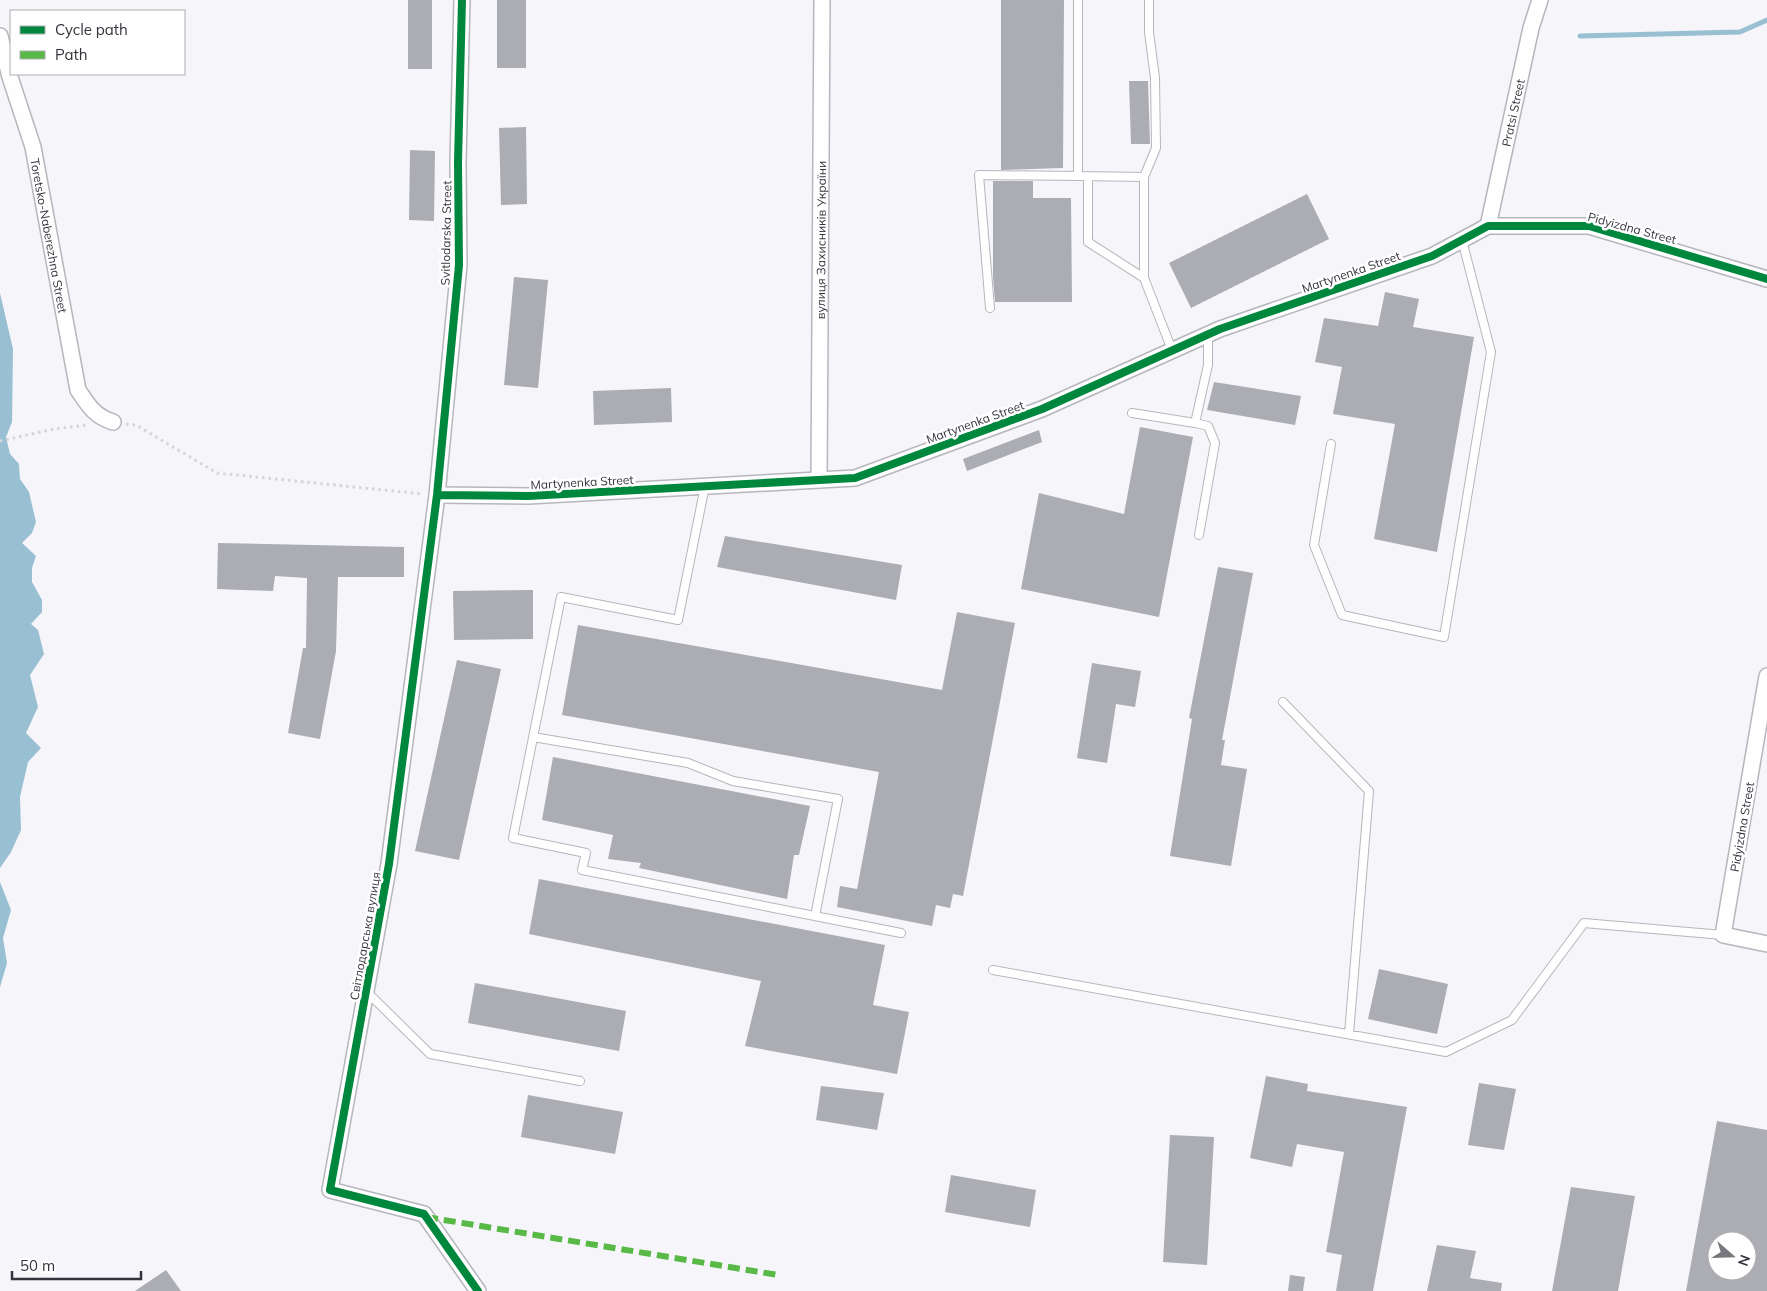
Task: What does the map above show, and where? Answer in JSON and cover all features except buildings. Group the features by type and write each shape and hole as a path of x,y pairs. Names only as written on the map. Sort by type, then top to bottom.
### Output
{"street":[{"name":"Svitlodarska Street","path":"437,495 459,265 458,162 462,0"},
{"name":"вулиця Захисників України","path":"819,480 822,0"},
{"name":"Pratsi Street","path":"1488,226 1531,28 1540,0"},
{"name":"Toretsko-Naberezhna Street","path":"0,36 10,77 33,147 78,390 89,407 102,419 114,422"},
{"name":"Martynenka Street","path":"437,495 528,496 855,478 1042,409 1220,329 1432,256 1488,226"},
{"name":"Pidyizdna Street","path":"1488,226 1589,226 1767,278"},
{"name":"Світлодарська вулиця","path":"437,495 389,864 330,1190 424,1214 478,1291"},
{"name":"Pidyizdna Street","path":"1723,935 1767,676"},
{"path":"1723,935 1767,944"}],"lane":[{"path":"1078,0 1078,176"},
{"path":"1149,0 1149,32 1155,78 1156,148 1144,177 1144,278 1172,350"},
{"path":"990,308 979,175 1144,177"},
{"path":"1088,176 1088,242 1144,278"},
{"path":"1331,444 1314,545 1342,615 1444,636 1491,352 1462,240"},
{"path":"1195,423 1208,365 1208,335"},
{"path":"1132,412 1208,426 1215,443 1199,535"},
{"path":"705,486 678,620 561,597 513,838 586,853 582,870 901,933"},
{"path":"1283,702 1369,791 1349,1034"},
{"path":"533,737 688,763 733,781 838,799 815,916"},
{"path":"993,970 1446,1052 1512,1020 1584,923 1723,935"},
{"path":"366,991 430,1054 580,1081"}],"path":[{"path":"0,441 54,429 114,422 136,425 217,473 437,495"}],"water":[{"path":"0,293 13,349 12,422 6,437 10,454 19,464 20,479 29,492 36,522 32,533 22,543 36,556 32,568 32,582 42,600 42,612 31,624 38,630 44,654 30,675 38,707 26,733 41,748 28,762 20,797 21,830 11,852 0,868"},
{"path":"0,882 11,910 3,938 7,963 0,987"}],"waterway":[{"path":"1580,36 1740,32 1767,20"}],"marked path":[{"path":"426,1217 778,1275"}],"cycle path":[{"path":"462,0 458,162 459,265 437,495 389,864 330,1190 424,1214 478,1291"},
{"path":"437,495 528,496 855,478 1042,409 1220,329 1432,256 1488,226 1589,226 1767,279"}]}
